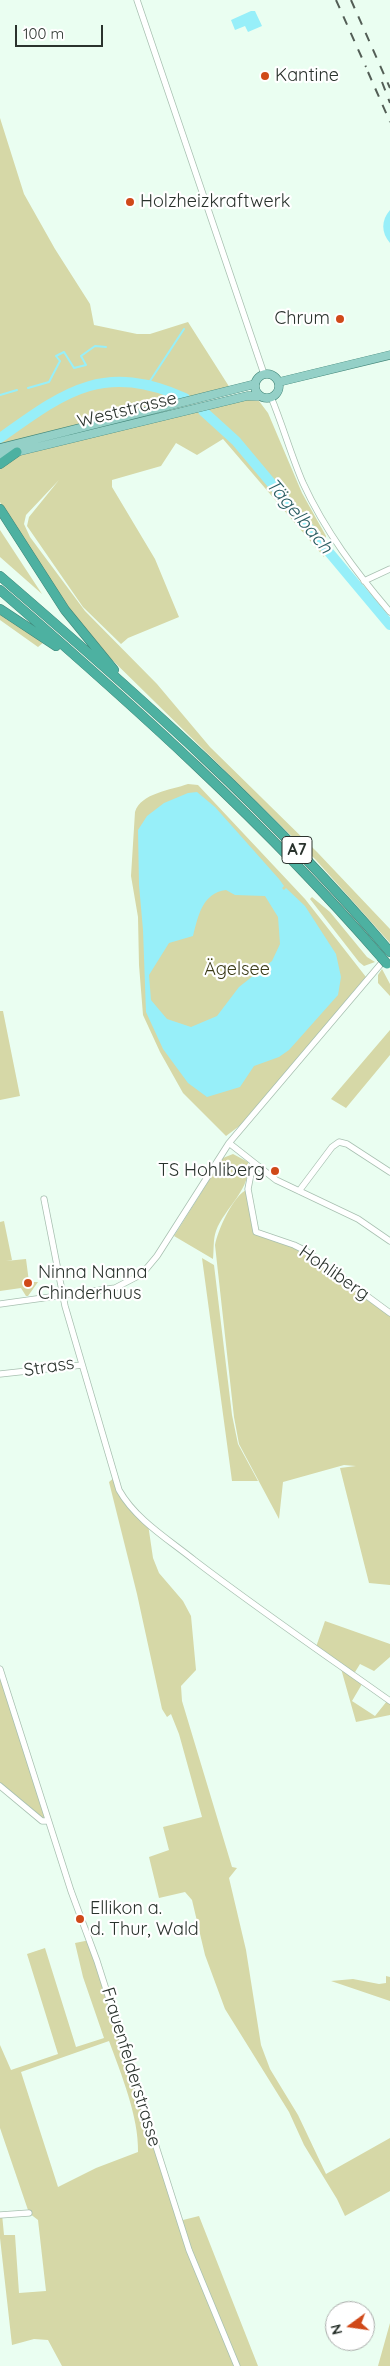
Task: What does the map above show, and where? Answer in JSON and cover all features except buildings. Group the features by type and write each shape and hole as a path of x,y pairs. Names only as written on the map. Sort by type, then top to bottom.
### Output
{"highway":[{"path":"0,464 17,452"},
{"name":"A7","path":"0,509 69,615 141,700"},
{"name":"A7","path":"0,576 141,700 278,830 389,952"},
{"name":"A7","path":"0,590 99,676 257,823 331,900 386,963"},
{"name":"A7","path":"0,609 99,676"}],"main road":[{"path":"279,382 390,356"},
{"path":"260,396 255,384 258,378 264,374 273,375 279,382 278,391 271,397"},
{"name":"Weststrasse","path":"0,448 255,384"},
{"name":"Weststrasse","path":"0,456 200,409 247,396 271,397"}],"street":[{"path":"137,0 264,374"},
{"path":"271,397 290,451 314,505 338,546 390,612"},
{"path":"364,581 390,569"},
{"path":"0,1304 115,1288 142,1274 157,1256 229,1143 389,952"},
{"path":"299,1192 332,1146 339,1142 347,1144 390,1172"},
{"path":"229,1143 276,1180 358,1219 390,1241"},
{"name":"Hohliberg","path":"253,1163 248,1189 256,1232 306,1251 390,1313"},
{"name":"Strass","path":"0,1374 82,1365 63,1296 44,1199"},
{"path":"82,1365 119,1490 126,1502 148,1524 241,1595 390,1701"},
{"name":"Frauenfelderstrasse","path":"0,1669 71,1892 97,1961 189,2250 237,2366"},
{"path":"0,1786 42,1821 48,1821"},
{"path":"0,2215 29,2212"}],"green space":[{"path":"0,118 24,194 55,249 90,304 94,325 137,334 150,334 188,322 230,388 0,444"},
{"path":"245,400 259,401 268,413 302,493 326,536 324,557 223,439 197,455 176,443 161,466 112,480 112,487 155,559 179,617 128,638 121,644 83,607 27,526 29,517 59,480 26,515 24,524 30,537 85,611 157,684 210,747 317,852 390,929 390,943 315,859 101,649 75,617 0,502 0,468 17,456"},
{"path":"0,530 42,594 0,557"},
{"path":"0,613 44,642 38,647 0,620"},
{"name":"Ägelsee","path":"188,784 198,785 305,899 366,977 242,1124 226,1136 183,1093 160,1052 143,1015 138,917 131,876 135,812 143,800 150,796"},
{"path":"312,897 330,912 367,957 375,962 364,966 359,962 310,899"},
{"path":"382,969 390,984 390,996 378,983 378,975"},
{"path":"0,1011 3,1011 20,1096 0,1100"},
{"path":"390,1030 390,1055 346,1108 331,1099"},
{"path":"233,1154 248,1162 248,1172 242,1189 216,1231 213,1259 174,1236 223,1158"},
{"path":"248,1189 256,1232 294,1245 390,1313 390,1585 369,1583 340,1468 356,1466 344,1465 283,1482 279,1519 239,1444 234,1417 215,1245 219,1231 232,1205"},
{"path":"4,1221 12,1260 6,1261 26,1259 29,1282 38,1282 28,1296 26,1296 21,1288 0,1291 0,1222"},
{"path":"202,1258 214,1265 232,1415 238,1444 258,1481 232,1481"},
{"path":"115,1477 119,1490 148,1524 153,1558 159,1573 183,1601 191,1616 196,1670 181,1686 182,1701 232,1867 237,1868 229,1878 246,1950 261,2045 270,2069 298,2115 326,2174 390,2138 390,2191 345,2216 337,2199 304,2145 289,2112 225,2009 205,1955 192,1900 185,1892 159,1898 149,1857 169,1850 163,1827 202,1817 179,1734 171,1714 167,1717 162,1709 137,1594 109,1482"},
{"path":"325,1621 390,1644 390,1657 374,1671 360,1664 352,1677 362,1684 352,1701 375,1716 387,1701 390,1703 390,1715 356,1722 340,1665 316,1647"},
{"path":"0,1669 48,1821 45,1822 0,1786"},
{"path":"90,1940 179,2221 199,2216 258,2366 62,2366 48,2340 34,2339 12,2345 0,2238 0,2215 2,2214 4,2235 15,2235 19,2293 46,2291 38,2220 29,2213 0,2128 0,2045 11,2070 58,2054 27,1954 45,1948 76,2047 104,2038 83,1977 75,1943","holes":["109,2041 124,2081 136,2125 138,2152 96,2168 58,2187 21,2072"]},
{"path":"386,1976 390,1977 390,2001 331,1981 353,1979 379,1984 386,1983"},
{"path":"390,2323 390,2366 378,2366"}],"water":[{"path":"255,11 262,26 248,32 245,26 235,30 231,20"},
{"path":"390,210 390,243 385,235 383,226"},
{"name":"Ägelsee","path":"197,792 215,807 279,879 284,886 282,888 284,890 286,888 305,906 336,954 341,977 338,995 289,1050 279,1057 254,1066 240,1087 207,1097 188,1083 163,1049 146,1012 138,830 147,816 164,803 188,793","holes":["226,890 235,895 265,896 278,917 280,944 272,961 239,987 217,1016 191,1027 167,1019 151,1000 149,975 169,943 193,936 202,907 211,896"]}],"waterway":[{"path":"148,384 184,329"},
{"path":"28,388 49,382 60,361 56,356 64,352 74,368 86,365 81,356 95,346 106,347"},
{"name":"Tägelbach","path":"0,438 66,395 86,387 108,382 131,382 156,387 185,398"},
{"path":"0,395 17,390"},
{"name":"Tägelbach","path":"203,411 236,441 390,625"}],"railway":[{"path":"336,0 366,67"},
{"path":"351,0 390,88"},
{"path":"368,72 390,122"},
{"path":"382,82 390,103"}],"place":[{"name":"Kantine","path":"265,76"},
{"name":"Holzheizkraftwerk","path":"130,202"},
{"name":"Chrum","path":"340,319"},
{"name":"TS Hohliberg","path":"275,1171"},
{"name":"Ninna Nanna Chinderhuus","path":"28,1283"},
{"name":"Ellikon a. d. Thur, Wald","path":"80,1919"}]}
